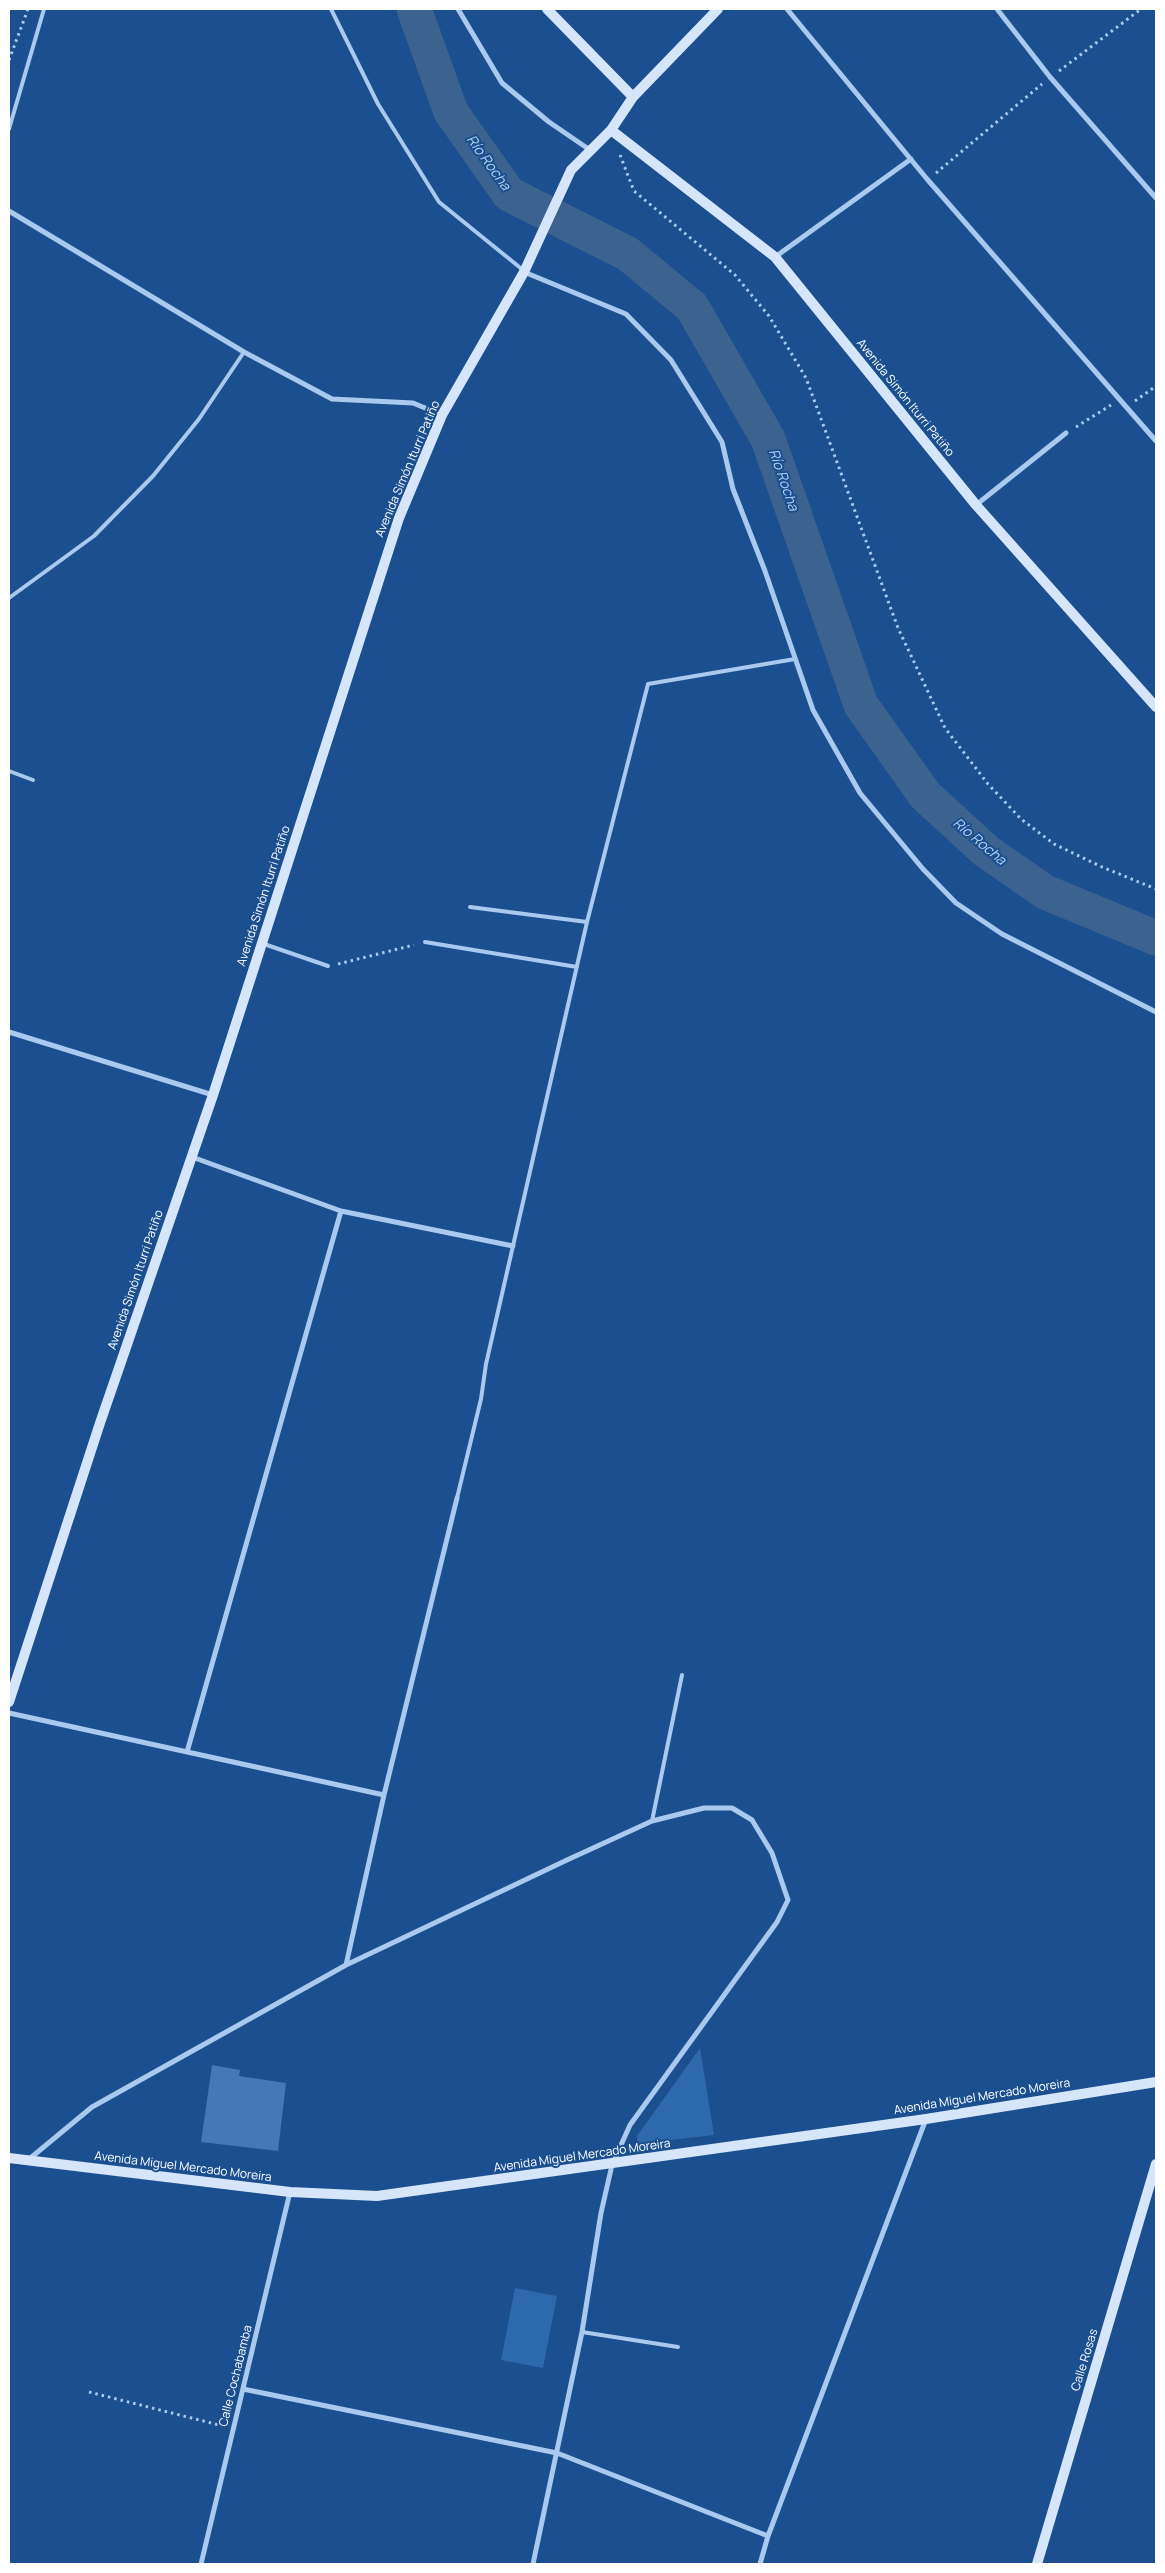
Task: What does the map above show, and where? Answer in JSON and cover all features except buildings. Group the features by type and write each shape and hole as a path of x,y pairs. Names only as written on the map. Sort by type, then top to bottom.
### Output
{"street":[{"path":"458,9 502,83 549,122 590,150"},
{"path":"547,9 633,97"},
{"name":"Avenida Simón Iturri Patiño","path":"9,1702 100,1423 213,1095 398,518 442,415 524,272 571,170 611,130 633,97 718,9"},
{"path":"787,9 927,179 1156,441"},
{"path":"997,9 1050,77 1156,198"},
{"name":"Avenida Simón Iturri Patiño","path":"611,130 775,258 976,505 1156,706"},
{"path":"775,258 911,159"},
{"path":"9,212 244,352 332,399 414,403 442,415"},
{"path":"524,272 626,314 671,360 722,442 733,489 813,710 860,793 922,869 956,903 1002,934 1156,1012"},
{"path":"976,505 1066,434"},
{"path":"9,1032 213,1095"},
{"path":"192,1157 341,1212 513,1246"},
{"path":"187,1752 341,1212"},
{"path":"346,1965 384,1795 457,1498"},
{"path":"9,1713 384,1795"},
{"path":"27,2161 92,2107 346,1965 652,1821 704,1808 732,1808 752,1820 772,1853 788,1900 777,1922 630,2125 612,2164 601,2213 582,2332 533,2564"},
{"name":"Avenida Miguel Mercado Moreira","path":"9,2158 290,2192 377,2196 926,2119 1156,2082"},
{"path":"760,2564 768,2536 926,2119"},
{"name":"Calle Rosas","path":"1037,2564 1156,2164"},
{"name":"Calle Cochabamba","path":"201,2564 290,2192"},
{"path":"243,2389 557,2453 768,2536"}],"lane":[{"path":"9,128 44,9"},
{"path":"331,9 378,104 439,202 524,272"},
{"path":"9,598 94,536 153,476 199,419 244,352"},
{"path":"457,1498 481,1399 486,1364 576,967 648,684 795,658"},
{"path":"9,771 33,780"},
{"path":"470,907 587,922"},
{"path":"425,942 576,967"},
{"path":"262,943 328,966"},
{"path":"652,1821 682,1675"},
{"path":"582,2332 678,2347"}],"path":[{"path":"9,60 28,9"},
{"path":"927,179 1050,77 1141,9"},
{"path":"611,130 634,191 735,275 770,316 806,378 898,628 945,728 988,784 1027,824 1054,844 1102,867 1156,889"},
{"path":"1126,407 1156,386"},
{"path":"1066,434 1120,399"},
{"path":"328,966 425,942"},
{"path":"89,2392 234,2429"}],"shaded area":[{"path":"700,2048 714,2135 637,2144 637,2136"},
{"path":"515,2288 557,2296 543,2368 501,2360"}],"waterway":[{"name":"Río Rocha","path":"414,9 451,112 509,194 628,254 692,307 768,439 861,705 925,795 986,851 1045,892 1156,938"}]}
